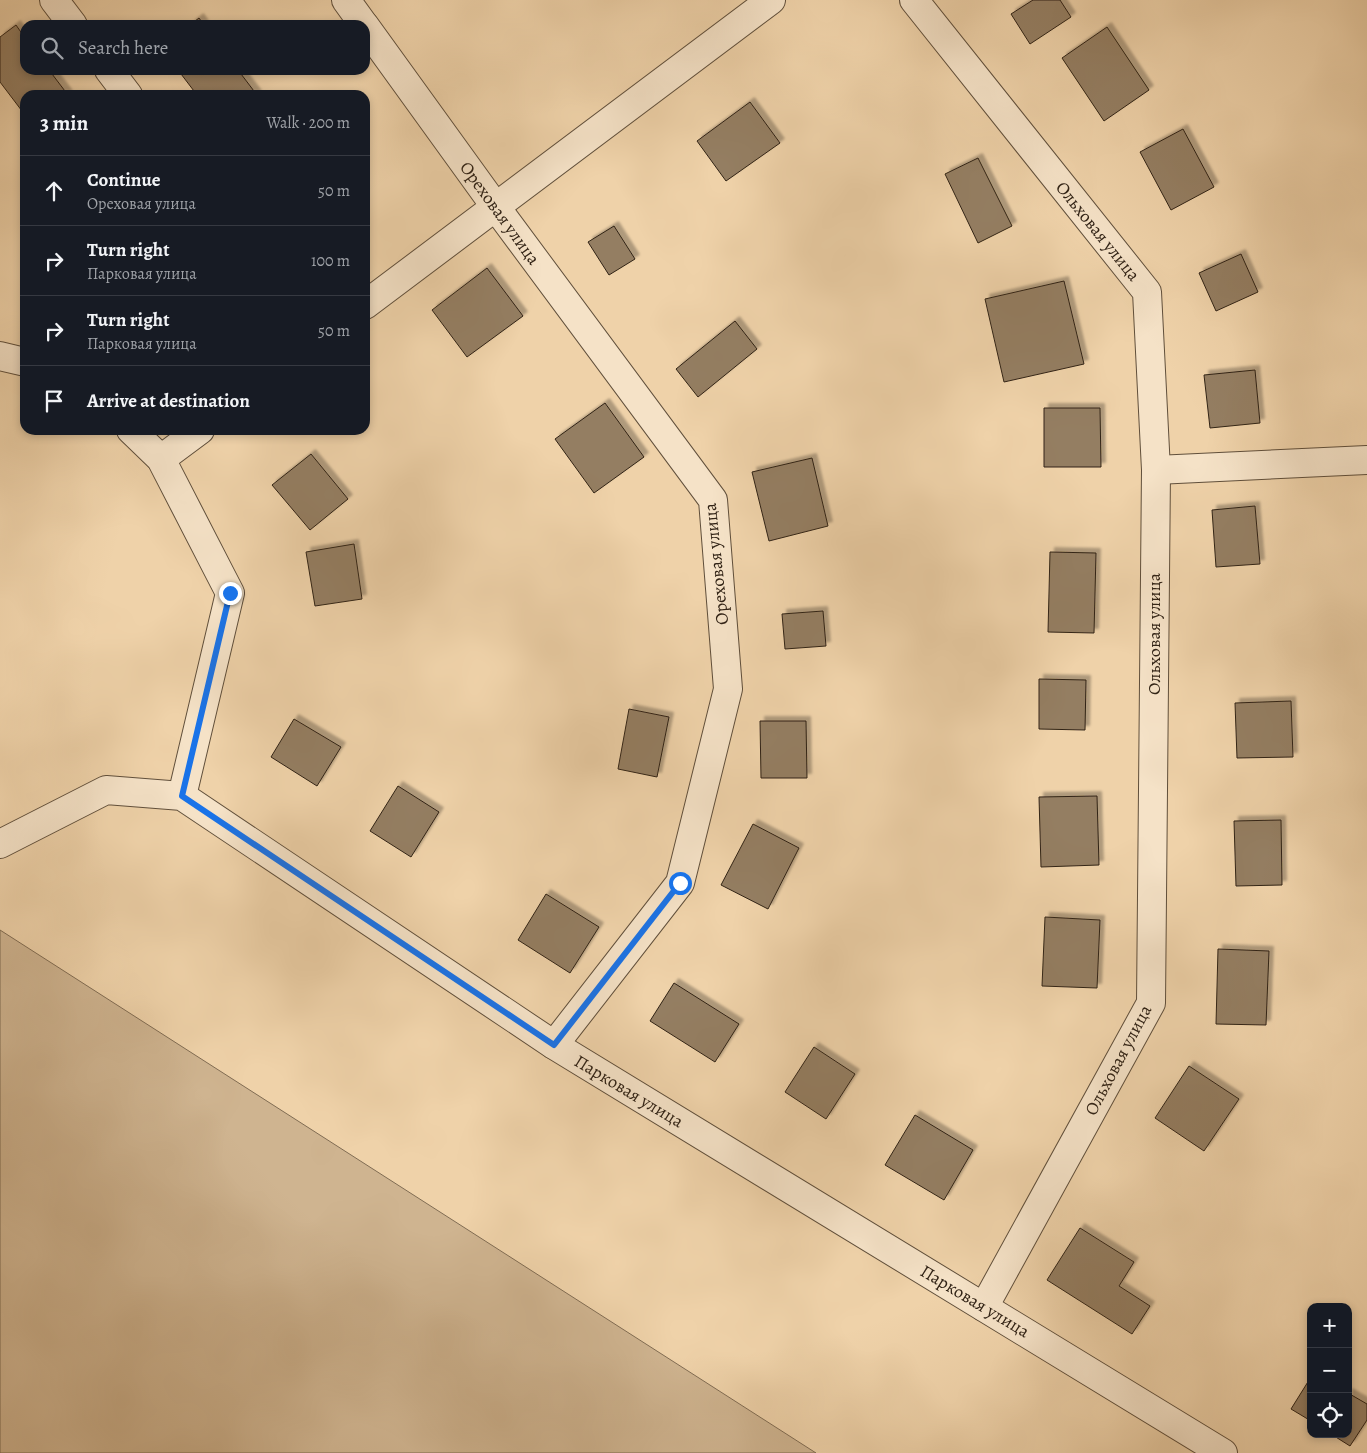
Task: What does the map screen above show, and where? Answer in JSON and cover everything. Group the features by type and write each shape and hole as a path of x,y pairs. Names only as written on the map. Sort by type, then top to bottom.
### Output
{"street":[{"path":"54,0 69,20"},
{"name":"Ореховая улица","path":"346,0 361,20"},
{"path":"370,301 771,0"},
{"name":"Ольховая улица","path":"914,0 1147,292 1156,470 1151,1003 984,1307"},
{"name":"Ореховая улица","path":"370,33 495,206 713,500 728,689 680,883 554,1045"},
{"path":"113,75 124,90"},
{"path":"0,356 20,361"},
{"path":"0,844 106,790 182,796 230,593 161,459 136,435"},
{"path":"161,459 193,435"},
{"path":"1156,470 1367,460"},
{"name":"Парковая улица","path":"182,796 554,1045 1223,1453"}],"shaded area":[{"path":"0,930 816,1453 0,1453"}],"building":[{"path":"1033,0 1060,0 1071,17 1030,44 1011,14"},
{"path":"16,25 20,31 20,75 53,75 64,90 20,90 20,108 0,82 0,37"},
{"path":"1107,27 1149,90 1104,121 1062,58"},
{"path":"182,75 242,75 253,90 193,90"},
{"path":"750,102 780,143 726,181 697,141"},
{"path":"1183,129 1214,187 1171,210 1140,152"},
{"path":"978,158 1012,226 978,243 945,174"},
{"path":"614,226 635,259 609,275 588,242"},
{"path":"1241,254 1258,292 1216,311 1199,273"},
{"path":"487,268 523,316 467,357 432,310"},
{"path":"1064,281 1084,364 1004,382 985,299"},
{"path":"735,321 757,349 698,397 676,369"},
{"path":"1255,370 1260,423 1210,428 1204,375"},
{"path":"605,403 644,457 594,493 555,439"},
{"path":"1044,408 1100,408 1101,467 1044,467"},
{"path":"311,454 348,499 310,530 272,485"},
{"path":"812,458 828,526 769,541 752,472"},
{"path":"1255,506 1260,564 1216,567 1212,510"},
{"path":"354,544 362,599 315,606 306,552"},
{"path":"1050,552 1096,553 1094,633 1048,632"},
{"path":"823,611 826,646 785,649 782,614"},
{"path":"1039,679 1086,680 1085,730 1039,729"},
{"path":"1291,701 1293,757 1237,758 1235,703"},
{"path":"629,709 669,717 657,777 618,769"},
{"path":"294,719 341,747 317,786 271,757"},
{"path":"760,721 806,721 807,778 761,778"},
{"path":"398,786 439,812 411,857 370,831"},
{"path":"1097,796 1099,865 1041,867 1039,797"},
{"path":"1281,820 1282,885 1236,886 1234,821"},
{"path":"753,824 799,848 768,909 721,885"},
{"path":"546,894 599,927 570,973 518,940"},
{"path":"1045,917 1100,920 1097,988 1042,986"},
{"path":"1218,949 1269,951 1266,1025 1216,1024"},
{"path":"674,983 739,1024 715,1062 650,1021"},
{"path":"814,1047 855,1074 826,1119 785,1092"},
{"path":"1189,1066 1239,1099 1204,1151 1155,1118"},
{"path":"915,1115 973,1150 944,1200 885,1165"},
{"path":"1080,1228 1134,1262 1119,1286 1150,1306 1132,1334 1047,1280"},
{"path":"1307,1383 1307,1419 1291,1409"},
{"path":"1352,1395 1367,1404 1367,1420 1350,1446 1337,1438 1352,1438"}],"route":[{"path":"230,593 182,796 554,1045 680,883"}]}
